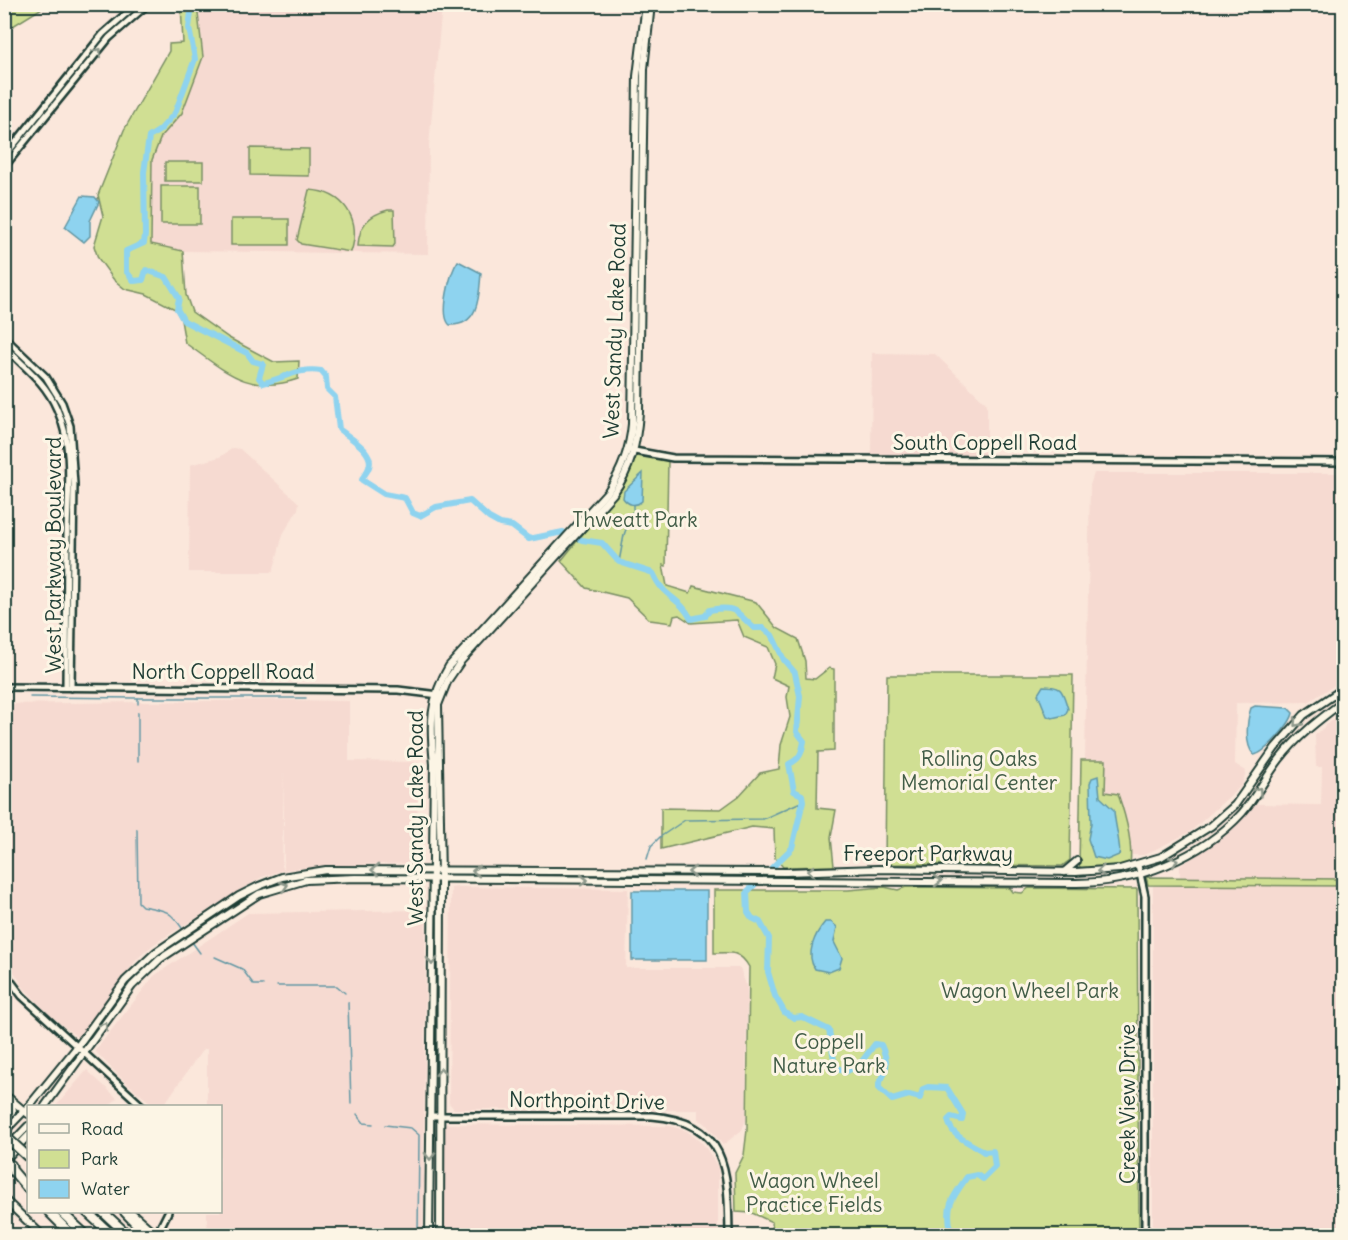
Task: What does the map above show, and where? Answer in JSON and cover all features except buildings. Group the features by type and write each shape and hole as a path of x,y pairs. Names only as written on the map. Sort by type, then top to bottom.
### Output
{"highway":[{"path":"4,1134 27,1156"},
{"path":"7,1162 27,1181"},
{"path":"7,1162 27,1188"},
{"path":"50,1213 73,1236"},
{"path":"62,1213 87,1236"},
{"path":"88,1213 113,1236"},
{"path":"104,1213 126,1234"},
{"path":"126,1213 154,1235"}],"main road":[{"name":"West Sandy Lake Road","path":"631,450 637,68 646,4"},
{"name":"West Sandy Lake Road","path":"440,1236 441,880 437,871 434,764 430,728 438,695 456,657 585,521 619,475 631,450 639,412 644,69 651,4"},
{"name":"Freeport Parkway","path":"31,1105 78,1047 125,981 156,952 239,896 282,877 305,872 355,870 786,872 879,869 1064,872 1102,871 1138,865 1161,857 1211,826 1235,805 1275,748 1304,716 1344,688"},
{"name":"Freeport Parkway","path":"433,880 1091,883 1140,874 1185,857 1242,813 1280,759 1306,729 1344,701"},
{"path":"1064,872 1077,861"},
{"path":"879,869 880,881"},
{"path":"355,870 355,878"},
{"path":"839,870 839,881"},
{"name":"West Sandy Lake Road","path":"429,1236 433,880 437,871"},
{"path":"1019,871 1020,881"},
{"path":"504,872 504,880"},
{"path":"558,872 558,880"},
{"path":"614,872 614,880"},
{"path":"47,1105 132,986 160,959 259,894 306,880 355,878 433,880"},
{"path":"432,980 441,978"},
{"path":"7,1096 27,1110"},
{"path":"4,1122 13,1110 7,1096"},
{"path":"16,1104 24,1105 34,1100"},
{"name":"Freeport Parkway","path":"4,1134 27,1111"},
{"path":"4,1151 27,1127"},
{"path":"7,1162 27,1137"},
{"path":"4,1199 43,1236"},
{"path":"132,1213 154,1235"}],"street":[{"path":"4,157 103,34 137,4"},
{"path":"4,167 109,38 148,4"},
{"name":"West Parkway Boulevard","path":"4,337 46,377 62,403 70,426 74,474 68,687"},
{"name":"West Parkway Boulevard","path":"4,346 38,377 47,390 58,410 65,437 68,471 68,687"},
{"name":"South Coppell Road","path":"631,450 673,458 1344,462"},
{"name":"North Coppell Road","path":"4,687 406,690 438,695"},
{"name":"Creek View Drive","path":"1138,865 1145,896 1145,1236"},
{"path":"4,972 22,996 140,1105"},
{"name":"Northpoint Drive","path":"430,1116 652,1116 683,1122 702,1133 723,1161 728,1179 729,1236"},
{"path":"154,1235 167,1213"}],"shaded area":[{"path":"197,5 442,5 429,145 428,254 183,251 151,244 152,160 161,137 182,113 203,57"},
{"path":"872,353 935,354 987,404 987,455 871,454"},
{"path":"233,448 240,449 299,503 298,509 283,534 273,572 189,572 190,465 220,457"},
{"path":"1094,473 1343,473 1343,680 1308,702 1236,703 1235,764 1246,771 1242,785 1190,832 1144,855 1131,855 1126,831 1085,760 1090,485"},
{"path":"349,701 349,761 418,762 417,863 322,866 284,870 262,877 154,944 137,959 78,1038 49,1014 24,988 13,970 5,965 5,704","holes":["284,772 284,869 282,866"]},
{"path":"1343,711 1343,879 1180,877 1180,866 1227,835 1254,804 1321,805 1322,767 1316,767 1315,735"},
{"path":"1153,885 1343,886 1343,1235 1153,1236"},
{"path":"451,888 628,889 626,968 740,968 747,988 746,1120 742,1130 723,1145 705,1123 698,1119 698,1110 454,1109 449,1103"},
{"path":"426,910 423,1235 207,1235 207,1213 222,1213 222,1105 207,1105 207,1049 203,1049 164,1105 153,1105 120,1077 95,1051 154,976 248,913"},
{"path":"87,1070 117,1098 110,1105 57,1105"},
{"path":"445,1124 670,1126 687,1131 704,1145 718,1167 718,1235 445,1235"}],"green space":[{"path":"5,4 47,4 47,5 5,31"},
{"path":"181,5 197,5 203,57 182,113 161,137 152,160 151,244 183,251 186,295 192,312 229,338 274,362 299,361 298,379 265,384 237,378 225,371 185,343 181,320 175,309 146,294 125,289 114,280 98,258 94,246 103,216 98,195 124,130 169,51 169,44 183,43"},
{"path":"250,148 309,149 309,176 250,175"},
{"path":"165,162 203,162 203,181 165,181"},
{"path":"161,186 200,186 200,224 161,224"},
{"path":"309,190 332,196 347,209 354,229 351,252 301,244 297,240"},
{"path":"394,210 395,244 393,247 358,246 360,233 366,222 375,215"},
{"path":"231,219 289,219 289,245 231,245"},
{"name":"Thweatt Park","path":"639,455 668,461 666,566 663,565 667,586 690,593 693,586 756,602 777,628 798,639 805,661 806,678 815,679 829,668 834,669 834,751 818,752 817,808 836,810 831,837 834,866 783,867 775,858 774,829 752,827 661,849 661,808 721,809 739,796 760,773 779,769 781,745 790,717 787,697 789,686 772,678 775,664 768,647 744,637 737,620 691,623 679,615 674,616 672,623 650,620 627,598 586,588 561,561 625,482 635,457"},
{"name":"Rolling Oaks Memorial Center","path":"887,675 1073,675 1070,860 1062,866 885,864"},
{"path":"1081,760 1106,760 1105,792 1118,794 1126,820 1130,864 1083,869 1079,866"},
{"path":"1146,877 1343,879 1344,886 1148,885"},
{"path":"884,887 898,890 906,887 1010,888 1013,892 1022,893 1029,888 1137,889 1139,1235 773,1235 772,1222 752,1213 736,1212 735,1173 744,1155 747,1130 749,967 738,955 714,953 714,890 848,890"}],"water":[{"path":"82,196 95,197 99,202 90,221 90,236 84,242 65,227"},
{"path":"458,261 481,273 480,290 472,315 460,324 450,325 445,313 446,304 449,284"},
{"path":"643,473 642,501 634,505 629,504 623,498 624,491"},
{"path":"1043,686 1061,690 1068,709 1065,715 1052,718 1047,716 1038,694"},
{"path":"1255,706 1288,708 1293,713 1276,738 1264,750 1254,755 1249,745 1247,732 1251,708"},
{"path":"1098,776 1100,797 1114,810 1119,847 1119,855 1107,860 1094,857 1088,839 1091,823 1090,783 1092,778"},
{"path":"632,891 707,891 707,960 632,960"},
{"path":"825,922 831,922 837,927 834,942 842,958 839,968 829,972 815,969 811,957 815,938"}],"waterway":[{"path":"192,4 189,28 195,59 175,113 160,130 149,137 144,172 144,243 126,251 126,271 134,281 143,280 146,270 166,277 179,298 177,309 184,321 247,353 253,361 263,364 259,378 263,383 298,372 321,371 326,377 327,389 335,397 339,429 365,450 370,461 362,480 384,494 405,498 413,513 420,516 436,507 470,501 489,518 500,524 512,526 529,539 563,532 582,540 602,543 619,562 653,573 662,588 682,606 691,619 705,616 710,610 726,609 740,614 754,628 763,628 772,635 784,660 795,673 800,696 797,732 804,741 800,755 789,764 794,791 802,795 803,801 792,848 747,892 748,912 752,918 760,922 769,938 768,972 775,996 785,1013 794,1018 802,1017 829,1030 835,1066 845,1072 859,1065 875,1044 881,1045 886,1065 879,1088 892,1100 909,1095 920,1098 923,1089 928,1087 947,1088 963,1114 962,1120 951,1117 948,1120 953,1132 984,1152 993,1151 995,1167 983,1179 977,1175 967,1177 951,1202 949,1214 951,1230 963,1236"},
{"path":"619,562 624,535 632,512"},
{"path":"30,697 138,698 138,704"},
{"path":"138,698 306,698"},
{"path":"138,712 138,761"},
{"path":"647,859 651,846 685,820 763,819 803,801"},
{"path":"137,829 138,902 142,906 167,912 184,931"},
{"path":"192,942 200,953"},
{"path":"215,957 242,969 254,985 263,985"},
{"path":"277,986 337,986 345,993"},
{"path":"348,1002 351,1104"},
{"path":"357,1114 364,1123 373,1124"},
{"path":"385,1125 411,1128 419,1135 418,1236"},
{"path":"982,1236 1020,1236"}],"park label":[{"name":"Wagon Wheel Park","path":"1030,991"},
{"name":"Coppell Nature Park","path":"829,1054"},
{"name":"Wagon Wheel Practice Fields","path":"814,1193"}]}
